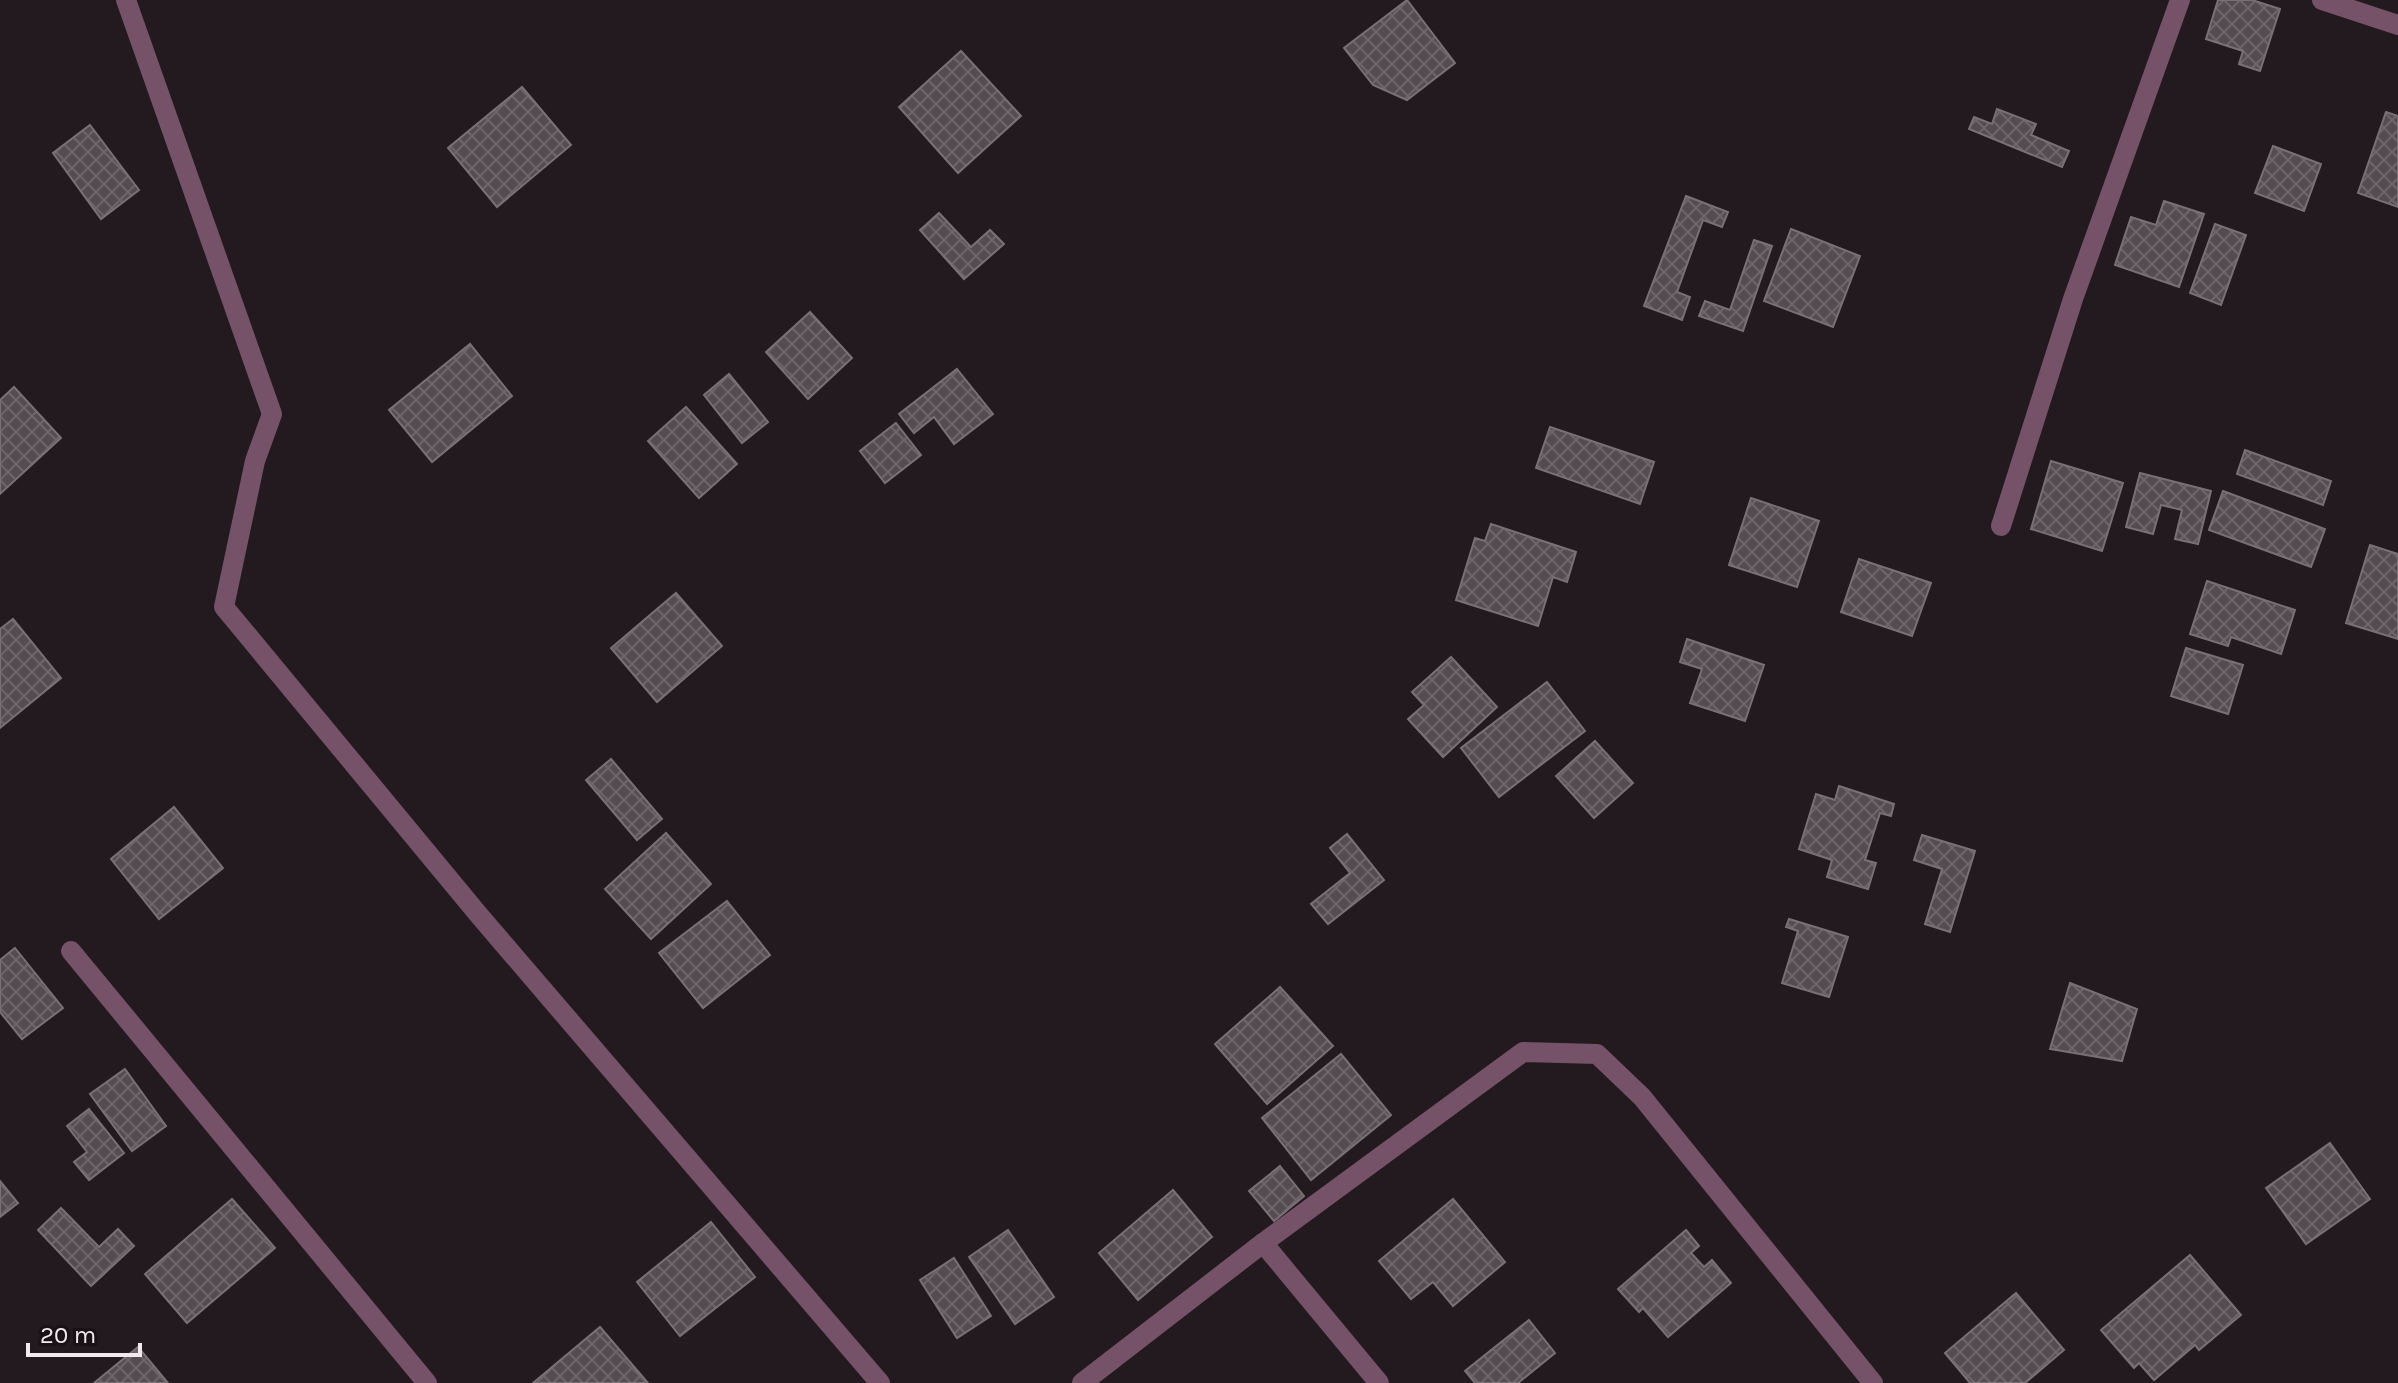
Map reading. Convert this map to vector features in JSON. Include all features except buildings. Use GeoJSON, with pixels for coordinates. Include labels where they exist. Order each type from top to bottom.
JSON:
{"type":"FeatureCollection","features":[{"type":"Feature","properties":{"kind":"street"},"geometry":{"type":"LineString","coordinates":[[126,0],[272,414],[255,461],[224,607],[478,914],[880,1383]]}},
{"type":"Feature","properties":{"kind":"street"},"geometry":{"type":"LineString","coordinates":[[2001,526],[2073,299],[2180,0]]}},
{"type":"Feature","properties":{"kind":"street"},"geometry":{"type":"LineString","coordinates":[[2322,0],[2398,25]]}},
{"type":"Feature","properties":{"kind":"street"},"geometry":{"type":"LineString","coordinates":[[71,951],[427,1383]]}},
{"type":"Feature","properties":{"kind":"street"},"geometry":{"type":"LineString","coordinates":[[1082,1383],[1263,1243],[1523,1052],[1597,1054],[1642,1097],[1873,1383]]}},
{"type":"Feature","properties":{"kind":"street"},"geometry":{"type":"LineString","coordinates":[[1263,1243],[1379,1383]]}}]}
